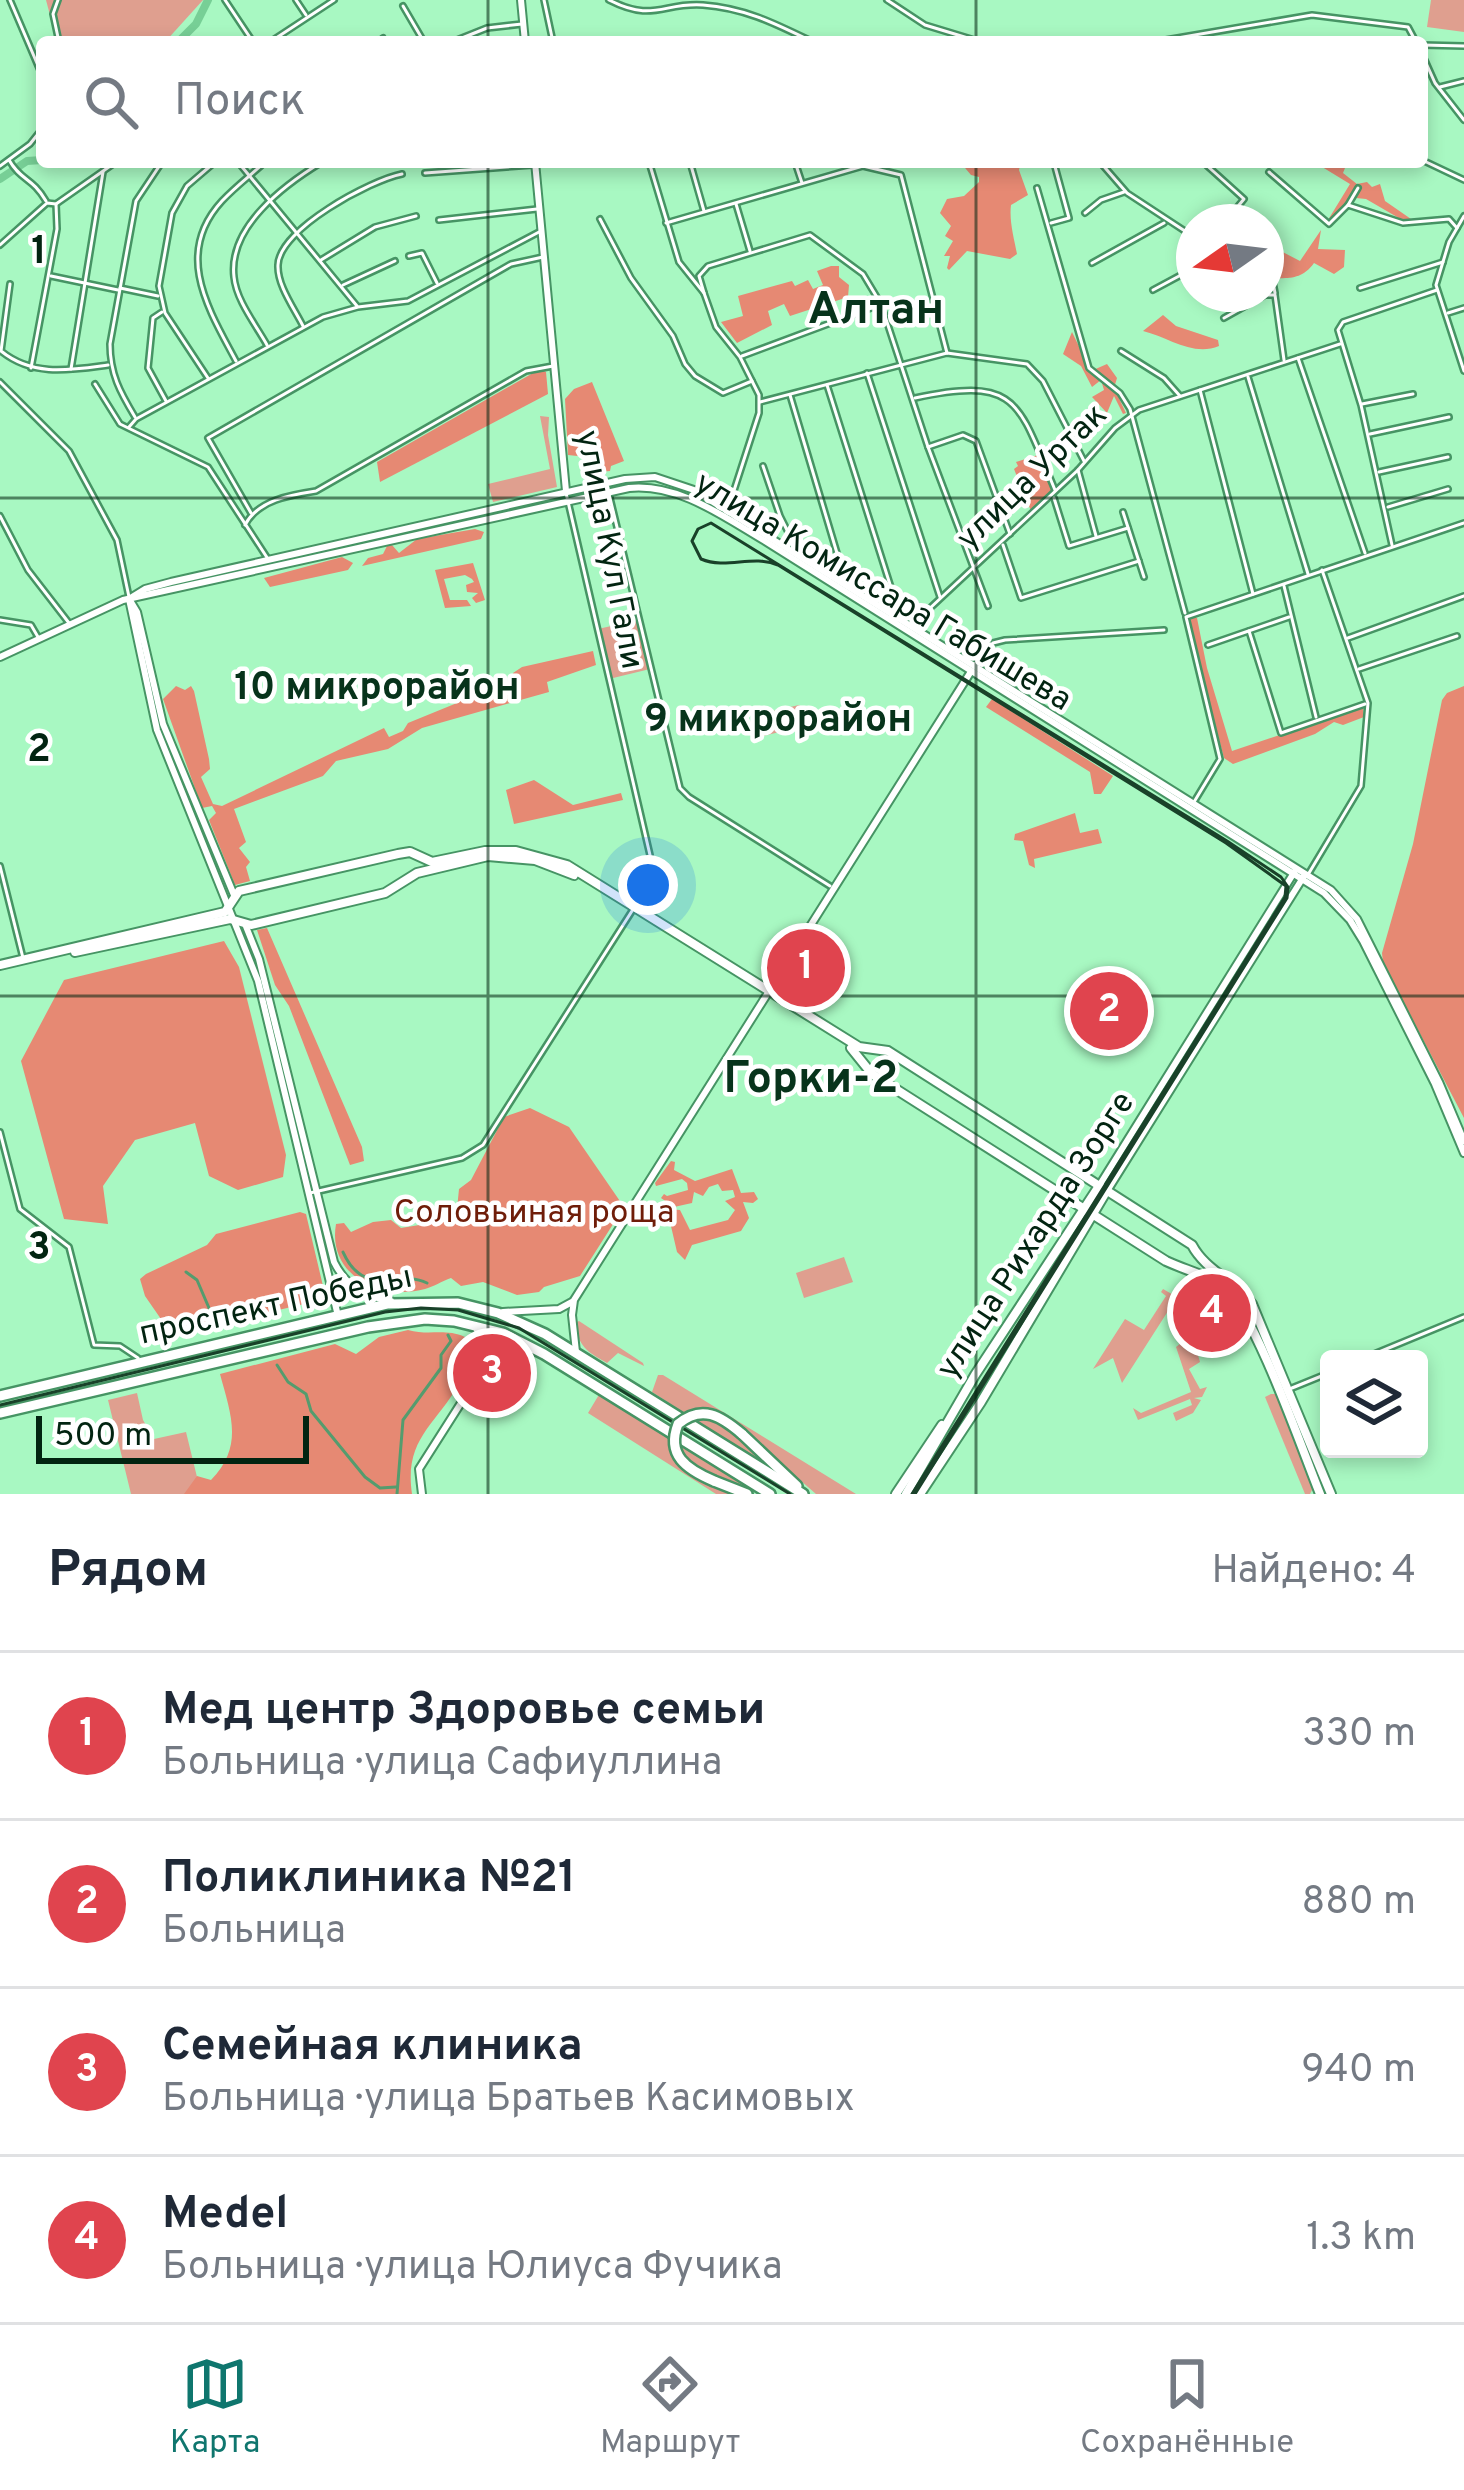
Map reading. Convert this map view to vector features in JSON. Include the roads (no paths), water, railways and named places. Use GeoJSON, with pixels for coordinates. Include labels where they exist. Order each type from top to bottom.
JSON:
{"type":"FeatureCollection","features":[{"type":"Feature","properties":{"kind":"main road"},"geometry":{"type":"LineString","coordinates":[[0,968],[200,925],[240,923],[386,893],[432,862],[485,851],[530,853],[567,865],[859,1047],[888,1051],[1192,1245],[1201,1260],[1236,1285],[1252,1304],[1320,1494]]}},
{"type":"Feature","properties":{"kind":"main road"},"geometry":{"type":"LineString","coordinates":[[0,968],[225,912],[234,895],[283,879],[410,852],[432,862]]}},
{"type":"Feature","properties":{"kind":"main road"},"geometry":{"type":"LineString","coordinates":[[424,870],[488,856],[535,860],[587,881],[634,908]]}},
{"type":"Feature","properties":{"kind":"main road"},"geometry":{"type":"LineString","coordinates":[[767,991],[857,1052],[872,1074],[1166,1262],[1196,1270],[1233,1295],[1331,1494]]}},
{"type":"Feature","properties":{"kind":"main road","name":"улица Рихарда Зорге"},"geometry":{"type":"LineString","coordinates":[[923,1494],[1103,1189]]}},
{"type":"Feature","properties":{"kind":"main road","name":"улица Рихарда Зорге"},"geometry":{"type":"LineString","coordinates":[[906,1494],[955,1410],[1090,1210]]}},
{"type":"Feature","properties":{"kind":"main road","name":"проспект Победы"},"geometry":{"type":"LineString","coordinates":[[0,1396],[400,1302],[458,1303],[498,1312],[576,1352],[804,1494]]}},
{"type":"Feature","properties":{"kind":"main road","name":"проспект Победы"},"geometry":{"type":"LineString","coordinates":[[0,1413],[390,1323],[425,1319],[474,1325],[513,1337],[770,1494]]}},
{"type":"Feature","properties":{"kind":"main road"},"geometry":{"type":"LineString","coordinates":[[896,1494],[955,1410]]}},
{"type":"Feature","properties":{"kind":"main road"},"geometry":{"type":"LineString","coordinates":[[747,1494],[679,1460],[673,1446],[678,1424],[691,1414],[716,1415],[804,1494]]}},
{"type":"Feature","properties":{"kind":"main road"},"geometry":{"type":"LineString","coordinates":[[923,1494],[968,1420]]}},
{"type":"Feature","properties":{"kind":"street"},"geometry":{"type":"LineString","coordinates":[[10,0],[36,61]]}},
{"type":"Feature","properties":{"kind":"street"},"geometry":{"type":"LineString","coordinates":[[57,36],[53,14],[58,0]]}},
{"type":"Feature","properties":{"kind":"street"},"geometry":{"type":"LineString","coordinates":[[225,0],[249,36]]}},
{"type":"Feature","properties":{"kind":"street"},"geometry":{"type":"LineString","coordinates":[[296,0],[308,16]]}},
{"type":"Feature","properties":{"kind":"street"},"geometry":{"type":"LineString","coordinates":[[279,36],[334,0]]}},
{"type":"Feature","properties":{"kind":"street"},"geometry":{"type":"LineString","coordinates":[[521,0],[525,36]]}},
{"type":"Feature","properties":{"kind":"street"},"geometry":{"type":"LineString","coordinates":[[544,0],[552,36]]}},
{"type":"Feature","properties":{"kind":"street"},"geometry":{"type":"LineString","coordinates":[[609,0],[646,13],[696,4],[742,9],[800,36]]}},
{"type":"Feature","properties":{"kind":"street"},"geometry":{"type":"LineString","coordinates":[[887,0],[925,25],[961,36]]}},
{"type":"Feature","properties":{"kind":"street"},"geometry":{"type":"LineString","coordinates":[[404,6],[421,36]]}},
{"type":"Feature","properties":{"kind":"street"},"geometry":{"type":"LineString","coordinates":[[1189,36],[1312,15],[1408,27],[1414,36]]}},
{"type":"Feature","properties":{"kind":"street"},"geometry":{"type":"LineString","coordinates":[[467,36],[487,28],[524,24]]}},
{"type":"Feature","properties":{"kind":"street"},"geometry":{"type":"LineString","coordinates":[[1428,44],[1464,46]]}},
{"type":"Feature","properties":{"kind":"street"},"geometry":{"type":"LineString","coordinates":[[1428,67],[1438,88],[1464,120]]}},
{"type":"Feature","properties":{"kind":"street"},"geometry":{"type":"LineString","coordinates":[[1438,88],[1464,81]]}},
{"type":"Feature","properties":{"kind":"street"},"geometry":{"type":"LineString","coordinates":[[0,166],[36,134]]}},
{"type":"Feature","properties":{"kind":"street"},"geometry":{"type":"LineString","coordinates":[[8,160],[17,175],[34,181],[47,203]]}},
{"type":"Feature","properties":{"kind":"street"},"geometry":{"type":"LineString","coordinates":[[1428,163],[1464,180]]}},
{"type":"Feature","properties":{"kind":"street"},"geometry":{"type":"LineString","coordinates":[[0,245],[47,203],[56,204],[108,168]]}},
{"type":"Feature","properties":{"kind":"street"},"geometry":{"type":"LineString","coordinates":[[136,418],[116,385],[110,364],[136,201],[158,168]]}},
{"type":"Feature","properties":{"kind":"street"},"geometry":{"type":"LineString","coordinates":[[208,168],[187,187],[172,213],[160,296],[164,311],[209,380]]}},
{"type":"Feature","properties":{"kind":"street"},"geometry":{"type":"LineString","coordinates":[[243,168],[358,307]]}},
{"type":"Feature","properties":{"kind":"street"},"geometry":{"type":"LineString","coordinates":[[237,363],[202,297],[197,274],[203,230],[219,203],[259,168]]}},
{"type":"Feature","properties":{"kind":"street"},"geometry":{"type":"LineString","coordinates":[[268,346],[239,292],[234,269],[238,244],[251,221],[314,168]]}},
{"type":"Feature","properties":{"kind":"street"},"geometry":{"type":"LineString","coordinates":[[425,172],[474,168]]}},
{"type":"Feature","properties":{"kind":"street","name":"улица Кул Гали"},"geometry":{"type":"LineString","coordinates":[[313,1192],[462,1158],[483,1145],[652,881],[653,868],[566,491],[535,168]]}},
{"type":"Feature","properties":{"kind":"street"},"geometry":{"type":"LineString","coordinates":[[652,168],[679,262],[704,293]]}},
{"type":"Feature","properties":{"kind":"street"},"geometry":{"type":"LineString","coordinates":[[693,168],[704,213]]}},
{"type":"Feature","properties":{"kind":"street"},"geometry":{"type":"LineString","coordinates":[[797,168],[802,184]]}},
{"type":"Feature","properties":{"kind":"street"},"geometry":{"type":"LineString","coordinates":[[666,224],[856,168]]}},
{"type":"Feature","properties":{"kind":"street"},"geometry":{"type":"LineString","coordinates":[[871,168],[903,176],[947,353]]}},
{"type":"Feature","properties":{"kind":"street"},"geometry":{"type":"LineString","coordinates":[[1049,224],[1069,218],[1055,168]]}},
{"type":"Feature","properties":{"kind":"street"},"geometry":{"type":"LineString","coordinates":[[1105,168],[1126,191],[1176,227]]}},
{"type":"Feature","properties":{"kind":"street"},"geometry":{"type":"LineString","coordinates":[[1210,168],[1244,199],[1240,204]]}},
{"type":"Feature","properties":{"kind":"street"},"geometry":{"type":"LineString","coordinates":[[70,369],[103,172]]}},
{"type":"Feature","properties":{"kind":"street"},"geometry":{"type":"LineString","coordinates":[[1269,172],[1329,224],[1358,188]]}},
{"type":"Feature","properties":{"kind":"street"},"geometry":{"type":"LineString","coordinates":[[304,327],[278,267],[280,253],[304,224],[386,177],[402,174]]}},
{"type":"Feature","properties":{"kind":"street"},"geometry":{"type":"LineString","coordinates":[[1037,188],[1089,368],[1120,393],[1130,409],[1186,615],[1220,760],[1194,803]]}},
{"type":"Feature","properties":{"kind":"street"},"geometry":{"type":"LineString","coordinates":[[1085,213],[1101,200],[1126,191]]}},
{"type":"Feature","properties":{"kind":"street"},"geometry":{"type":"LineString","coordinates":[[31,368],[49,276],[56,204]]}},
{"type":"Feature","properties":{"kind":"street"},"geometry":{"type":"LineString","coordinates":[[736,204],[750,253]]}},
{"type":"Feature","properties":{"kind":"street"},"geometry":{"type":"LineString","coordinates":[[1348,205],[1403,223],[1449,219],[1464,237]]}},
{"type":"Feature","properties":{"kind":"street"},"geometry":{"type":"LineString","coordinates":[[439,220],[539,209]]}},
{"type":"Feature","properties":{"kind":"street"},"geometry":{"type":"LineString","coordinates":[[320,261],[375,227],[416,216]]}},
{"type":"Feature","properties":{"kind":"street"},"geometry":{"type":"LineString","coordinates":[[1463,366],[1437,290],[1443,262],[1464,216]]}},
{"type":"Feature","properties":{"kind":"street"},"geometry":{"type":"LineString","coordinates":[[600,219],[631,278],[695,376],[722,393],[753,380]]}},
{"type":"Feature","properties":{"kind":"street"},"geometry":{"type":"LineString","coordinates":[[1092,263],[1167,222]]}},
{"type":"Feature","properties":{"kind":"street"},"geometry":{"type":"LineString","coordinates":[[129,427],[136,418],[304,327],[358,307],[408,301],[541,232]]}},
{"type":"Feature","properties":{"kind":"street"},"geometry":{"type":"LineString","coordinates":[[728,509],[760,402],[740,357],[716,327],[704,293],[702,269],[803,236],[817,237],[863,274],[881,304],[988,606]]}},
{"type":"Feature","properties":{"kind":"street"},"geometry":{"type":"LineString","coordinates":[[410,256],[422,253],[438,285]]}},
{"type":"Feature","properties":{"kind":"street"},"geometry":{"type":"LineString","coordinates":[[251,513],[208,438],[511,264],[543,257]]}},
{"type":"Feature","properties":{"kind":"street"},"geometry":{"type":"LineString","coordinates":[[342,286],[395,261]]}},
{"type":"Feature","properties":{"kind":"street"},"geometry":{"type":"LineString","coordinates":[[1360,288],[1443,262]]}},
{"type":"Feature","properties":{"kind":"street"},"geometry":{"type":"LineString","coordinates":[[49,276],[160,296]]}},
{"type":"Feature","properties":{"kind":"street"},"geometry":{"type":"LineString","coordinates":[[1153,290],[1176,278]]}},
{"type":"Feature","properties":{"kind":"street"},"geometry":{"type":"LineString","coordinates":[[10,284],[1,351],[31,368],[110,364]]}},
{"type":"Feature","properties":{"kind":"street"},"geometry":{"type":"LineString","coordinates":[[1392,547],[1361,404],[1338,330],[1343,322],[1437,290]]}},
{"type":"Feature","properties":{"kind":"street"},"geometry":{"type":"LineString","coordinates":[[740,357],[881,304]]}},
{"type":"Feature","properties":{"kind":"street"},"geometry":{"type":"LineString","coordinates":[[1446,314],[1464,308]]}},
{"type":"Feature","properties":{"kind":"street"},"geometry":{"type":"LineString","coordinates":[[164,311],[153,318],[148,368],[166,403]]}},
{"type":"Feature","properties":{"kind":"street"},"geometry":{"type":"LineString","coordinates":[[1224,318],[1235,312]]}},
{"type":"Feature","properties":{"kind":"street"},"geometry":{"type":"LineString","coordinates":[[1277,312],[1284,362]]}},
{"type":"Feature","properties":{"kind":"street","name":"улица Уртак"},"geometry":{"type":"LineString","coordinates":[[911,626],[1011,536],[1130,417],[1340,344]]}},
{"type":"Feature","properties":{"kind":"street"},"geometry":{"type":"LineString","coordinates":[[1121,351],[1164,377],[1180,396]]}},
{"type":"Feature","properties":{"kind":"street"},"geometry":{"type":"LineString","coordinates":[[760,402],[947,353],[1033,367],[1085,463]]}},
{"type":"Feature","properties":{"kind":"street"},"geometry":{"type":"LineString","coordinates":[[1298,358],[1366,555]]}},
{"type":"Feature","properties":{"kind":"street"},"geometry":{"type":"LineString","coordinates":[[245,525],[251,513],[281,497],[316,490],[526,371],[553,366]]}},
{"type":"Feature","properties":{"kind":"street"},"geometry":{"type":"LineString","coordinates":[[867,373],[941,598]]}},
{"type":"Feature","properties":{"kind":"street"},"geometry":{"type":"LineString","coordinates":[[1247,376],[1308,575]]}},
{"type":"Feature","properties":{"kind":"street"},"geometry":{"type":"LineString","coordinates":[[0,382],[69,451],[117,540],[157,730],[254,957],[330,1252],[340,1274],[362,1293],[400,1302]]}},
{"type":"Feature","properties":{"kind":"street"},"geometry":{"type":"LineString","coordinates":[[94,384],[120,424],[206,465],[270,569]]}},
{"type":"Feature","properties":{"kind":"street"},"geometry":{"type":"LineString","coordinates":[[827,384],[893,595],[894,614]]}},
{"type":"Feature","properties":{"kind":"street"},"geometry":{"type":"LineString","coordinates":[[913,398],[974,388],[1007,399],[1023,413],[1069,546],[1128,528]]}},
{"type":"Feature","properties":{"kind":"street"},"geometry":{"type":"LineString","coordinates":[[1200,390],[1254,596]]}},
{"type":"Feature","properties":{"kind":"street"},"geometry":{"type":"LineString","coordinates":[[789,394],[842,570],[840,580]]}},
{"type":"Feature","properties":{"kind":"street"},"geometry":{"type":"LineString","coordinates":[[1361,404],[1413,394]]}},
{"type":"Feature","properties":{"kind":"street"},"geometry":{"type":"LineString","coordinates":[[1368,435],[1448,417]]}},
{"type":"Feature","properties":{"kind":"street"},"geometry":{"type":"LineString","coordinates":[[928,447],[963,435],[976,441],[1011,536]]}},
{"type":"Feature","properties":{"kind":"street"},"geometry":{"type":"LineString","coordinates":[[1377,473],[1448,457]]}},
{"type":"Feature","properties":{"kind":"street"},"geometry":{"type":"LineString","coordinates":[[764,466],[797,557]]}},
{"type":"Feature","properties":{"kind":"street"},"geometry":{"type":"LineString","coordinates":[[1078,470],[1096,538]]}},
{"type":"Feature","properties":{"kind":"street","name":"улица Комиссара Габишева"},"geometry":{"type":"LineString","coordinates":[[0,657],[129,599],[268,560],[566,491],[655,477],[694,490],[728,509],[972,669],[1302,874]]}},
{"type":"Feature","properties":{"kind":"street","name":"улица Комиссара Габишева"},"geometry":{"type":"LineString","coordinates":[[172,587],[608,493],[644,487],[678,494],[840,580],[972,669],[1302,874]]}},
{"type":"Feature","properties":{"kind":"street"},"geometry":{"type":"LineString","coordinates":[[1386,508],[1448,489]]}},
{"type":"Feature","properties":{"kind":"street","name":"улица Кул Гали"},"geometry":{"type":"LineString","coordinates":[[608,493],[680,788],[833,888]]}},
{"type":"Feature","properties":{"kind":"street"},"geometry":{"type":"LineString","coordinates":[[1123,512],[1144,577]]}},
{"type":"Feature","properties":{"kind":"street"},"geometry":{"type":"LineString","coordinates":[[0,517],[35,582],[70,624]]}},
{"type":"Feature","properties":{"kind":"street"},"geometry":{"type":"LineString","coordinates":[[1186,615],[1464,523]]}},
{"type":"Feature","properties":{"kind":"street"},"geometry":{"type":"LineString","coordinates":[[1003,543],[1021,598],[1139,561]]}},
{"type":"Feature","properties":{"kind":"street"},"geometry":{"type":"LineString","coordinates":[[333,545],[335,555]]}},
{"type":"Feature","properties":{"kind":"street"},"geometry":{"type":"LineString","coordinates":[[1302,874],[1361,786],[1368,703],[1322,570]]}},
{"type":"Feature","properties":{"kind":"street"},"geometry":{"type":"LineString","coordinates":[[1284,585],[1317,720]]}},
{"type":"Feature","properties":{"kind":"street"},"geometry":{"type":"LineString","coordinates":[[1346,638],[1464,596]]}},
{"type":"Feature","properties":{"kind":"street"},"geometry":{"type":"LineString","coordinates":[[1208,645],[1291,616]]}},
{"type":"Feature","properties":{"kind":"street"},"geometry":{"type":"LineString","coordinates":[[0,620],[31,625],[39,638]]}},
{"type":"Feature","properties":{"kind":"street"},"geometry":{"type":"LineString","coordinates":[[576,1352],[574,1300],[972,669],[993,643],[1164,630]]}},
{"type":"Feature","properties":{"kind":"street"},"geometry":{"type":"LineString","coordinates":[[1249,631],[1281,734],[1368,703]]}},
{"type":"Feature","properties":{"kind":"street"},"geometry":{"type":"LineString","coordinates":[[1357,670],[1457,635]]}},
{"type":"Feature","properties":{"kind":"street"},"geometry":{"type":"LineString","coordinates":[[215,862],[234,895]]}},
{"type":"Feature","properties":{"kind":"street"},"geometry":{"type":"LineString","coordinates":[[0,866],[23,960]]}},
{"type":"Feature","properties":{"kind":"street"},"geometry":{"type":"LineString","coordinates":[[1302,874],[1353,912],[1464,1141]]}},
{"type":"Feature","properties":{"kind":"street"},"geometry":{"type":"LineString","coordinates":[[1302,874],[1337,904],[1357,931],[1437,1087],[1464,1153]]}},
{"type":"Feature","properties":{"kind":"street","name":"улица Рихарда Зорге"},"geometry":{"type":"LineString","coordinates":[[1103,1189],[1302,874]]}},
{"type":"Feature","properties":{"kind":"street"},"geometry":{"type":"LineString","coordinates":[[0,1132],[20,1209],[69,1247],[94,1345],[113,1344],[145,1361]]}},
{"type":"Feature","properties":{"kind":"street"},"geometry":{"type":"LineString","coordinates":[[313,1192],[338,1316]]}},
{"type":"Feature","properties":{"kind":"street"},"geometry":{"type":"LineString","coordinates":[[498,1312],[559,1309],[574,1300]]}},
{"type":"Feature","properties":{"kind":"street"},"geometry":{"type":"LineString","coordinates":[[1384,1350],[1464,1317]]}},
{"type":"Feature","properties":{"kind":"street"},"geometry":{"type":"LineString","coordinates":[[474,1325],[491,1357]]}},
{"type":"Feature","properties":{"kind":"street"},"geometry":{"type":"LineString","coordinates":[[422,1494],[419,1468],[491,1357],[513,1337]]}},
{"type":"Feature","properties":{"kind":"street"},"geometry":{"type":"LineString","coordinates":[[123,1366],[128,1351]]}},
{"type":"Feature","properties":{"kind":"street"},"geometry":{"type":"LineString","coordinates":[[1284,1392],[1320,1377]]}},
{"type":"Feature","properties":{"kind":"waterway"},"geometry":{"type":"LineString","coordinates":[[184,36],[208,0]]}},
{"type":"Feature","properties":{"kind":"waterway"},"geometry":{"type":"LineString","coordinates":[[0,179],[36,160]]}},
{"type":"Feature","properties":{"kind":"waterway"},"geometry":{"type":"LineString","coordinates":[[343,1252],[361,1275],[371,1279],[427,1283]]}},
{"type":"Feature","properties":{"kind":"waterway"},"geometry":{"type":"LineString","coordinates":[[186,1272],[197,1280],[215,1322]]}},
{"type":"Feature","properties":{"kind":"waterway"},"geometry":{"type":"LineString","coordinates":[[397,1494],[403,1420],[441,1368],[441,1355],[451,1341],[448,1335]]}},
{"type":"Feature","properties":{"kind":"waterway"},"geometry":{"type":"LineString","coordinates":[[277,1365],[288,1382],[306,1394],[311,1411],[365,1477],[380,1488],[396,1487]]}},
{"type":"Feature","properties":{"kind":"tram line"},"geometry":{"type":"LineString","coordinates":[[912,1494],[1285,897],[1286,886],[1226,843],[778,565],[701,559],[692,541],[698,529],[711,523],[1227,841],[1281,877],[1288,887],[1287,898],[915,1494]]}},
{"type":"Feature","properties":{"kind":"tram line"},"geometry":{"type":"LineString","coordinates":[[0,1405],[385,1312],[458,1310],[519,1328],[790,1494]]}},
{"type":"Feature","properties":{"kind":"place","name":"Мед центр Здоровье семьи"},"geometry":{"type":"Point","coordinates":[806,968]}},
{"type":"Feature","properties":{"kind":"place","name":"Поликлиника №21"},"geometry":{"type":"Point","coordinates":[1109,1011]}},
{"type":"Feature","properties":{"kind":"place","name":"Medel"},"geometry":{"type":"Point","coordinates":[1212,1313]}},
{"type":"Feature","properties":{"kind":"place","name":"Семейная клиника"},"geometry":{"type":"Point","coordinates":[492,1373]}},
{"type":"Feature","properties":{"kind":"district","name":"Алтан"},"geometry":{"type":"Point","coordinates":[876,311]}},
{"type":"Feature","properties":{"kind":"district","name":"10 микрорайон"},"geometry":{"type":"Point","coordinates":[377,689]}},
{"type":"Feature","properties":{"kind":"district","name":"9 микрорайон"},"geometry":{"type":"Point","coordinates":[778,721]}},
{"type":"Feature","properties":{"kind":"district","name":"Горки-2"},"geometry":{"type":"Point","coordinates":[811,1080]}},
{"type":"Feature","properties":{"kind":"park label","name":"Соловьиная роща"},"geometry":{"type":"Point","coordinates":[534,1214]}}]}
